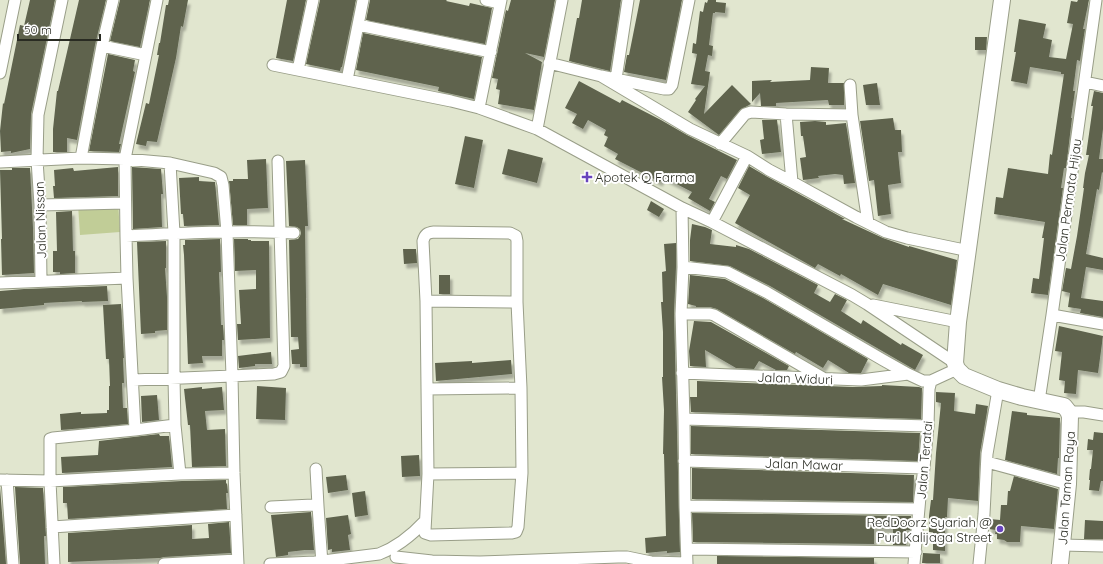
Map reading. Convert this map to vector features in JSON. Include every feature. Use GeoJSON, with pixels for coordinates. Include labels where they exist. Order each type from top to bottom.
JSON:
{"type":"FeatureCollection","features":[{"type":"Feature","properties":{"kind":"street"},"geometry":{"type":"LineString","coordinates":[[0,74],[5,28],[15,0]]}},
{"type":"Feature","properties":{"kind":"street","name":"Jalan Nissan"},"geometry":{"type":"LineString","coordinates":[[41,282],[38,115],[62,0]]}},
{"type":"Feature","properties":{"kind":"street"},"geometry":{"type":"LineString","coordinates":[[81,158],[102,46],[113,0]]}},
{"type":"Feature","properties":{"kind":"street"},"geometry":{"type":"LineString","coordinates":[[134,430],[133,380],[127,278],[125,160],[157,0]]}},
{"type":"Feature","properties":{"kind":"street"},"geometry":{"type":"LineString","coordinates":[[298,70],[313,0]]}},
{"type":"Feature","properties":{"kind":"street"},"geometry":{"type":"LineString","coordinates":[[347,80],[363,0]]}},
{"type":"Feature","properties":{"kind":"street"},"geometry":{"type":"LineString","coordinates":[[479,108],[500,1],[486,0]]}},
{"type":"Feature","properties":{"kind":"street"},"geometry":{"type":"LineString","coordinates":[[537,129],[562,0]]}},
{"type":"Feature","properties":{"kind":"street"},"geometry":{"type":"LineString","coordinates":[[616,79],[628,0]]}},
{"type":"Feature","properties":{"kind":"street"},"geometry":{"type":"LineString","coordinates":[[549,63],[601,76],[669,89],[672,85],[689,0]]}},
{"type":"Feature","properties":{"kind":"street"},"geometry":{"type":"LineString","coordinates":[[956,366],[958,322],[969,251],[1002,0]]}},
{"type":"Feature","properties":{"kind":"street","name":"Jalan Permata Hijau"},"geometry":{"type":"LineString","coordinates":[[1039,401],[1096,0]]}},
{"type":"Feature","properties":{"kind":"street"},"geometry":{"type":"LineString","coordinates":[[358,25],[491,52]]}},
{"type":"Feature","properties":{"kind":"street"},"geometry":{"type":"LineString","coordinates":[[102,46],[146,55]]}},
{"type":"Feature","properties":{"kind":"street"},"geometry":{"type":"LineString","coordinates":[[274,65],[451,101],[479,108],[537,129],[682,208],[845,291],[867,304],[956,366],[964,376],[998,390],[1064,406],[1069,412],[1103,413]]}},
{"type":"Feature","properties":{"kind":"street"},"geometry":{"type":"LineString","coordinates":[[601,76],[690,129],[747,156],[769,170],[886,232],[969,251]]}},
{"type":"Feature","properties":{"kind":"street"},"geometry":{"type":"LineString","coordinates":[[1085,82],[1103,86]]}},
{"type":"Feature","properties":{"kind":"street"},"geometry":{"type":"LineString","coordinates":[[850,85],[852,115],[868,223]]}},
{"type":"Feature","properties":{"kind":"street"},"geometry":{"type":"LineString","coordinates":[[720,144],[748,112],[852,115]]}},
{"type":"Feature","properties":{"kind":"street"},"geometry":{"type":"LineString","coordinates":[[786,114],[792,182]]}},
{"type":"Feature","properties":{"kind":"street"},"geometry":{"type":"LineString","coordinates":[[712,222],[747,156]]}},
{"type":"Feature","properties":{"kind":"street"},"geometry":{"type":"LineString","coordinates":[[0,162],[81,158],[170,163],[214,173],[221,177],[223,184],[227,232],[237,562],[164,564]]}},
{"type":"Feature","properties":{"kind":"street"},"geometry":{"type":"LineString","coordinates":[[133,380],[274,374],[280,372],[284,366],[278,162]]}},
{"type":"Feature","properties":{"kind":"street"},"geometry":{"type":"LineString","coordinates":[[170,163],[174,233],[175,425],[180,474]]}},
{"type":"Feature","properties":{"kind":"street"},"geometry":{"type":"LineString","coordinates":[[40,205],[125,203]]}},
{"type":"Feature","properties":{"kind":"street"},"geometry":{"type":"LineString","coordinates":[[396,556],[432,562],[480,563],[584,561],[618,557],[636,562],[687,564],[681,314],[683,267],[682,208]]}},
{"type":"Feature","properties":{"kind":"street"},"geometry":{"type":"LineString","coordinates":[[126,236],[227,232],[294,233]]}},
{"type":"Feature","properties":{"kind":"street"},"geometry":{"type":"LineString","coordinates":[[434,232],[510,233],[516,236],[518,241],[517,302],[522,473],[518,527],[516,532],[431,535],[425,533],[424,531],[428,474],[426,301],[423,241],[425,235],[434,232]]}},
{"type":"Feature","properties":{"kind":"street"},"geometry":{"type":"LineString","coordinates":[[683,267],[727,272],[766,292],[908,374],[923,381],[931,381],[956,366]]}},
{"type":"Feature","properties":{"kind":"street"},"geometry":{"type":"LineString","coordinates":[[0,283],[127,278]]}},
{"type":"Feature","properties":{"kind":"street"},"geometry":{"type":"LineString","coordinates":[[426,301],[517,302]]}},
{"type":"Feature","properties":{"kind":"street"},"geometry":{"type":"LineString","coordinates":[[867,304],[958,322]]}},
{"type":"Feature","properties":{"kind":"street"},"geometry":{"type":"LineString","coordinates":[[681,314],[714,315],[825,379]]}},
{"type":"Feature","properties":{"kind":"street"},"geometry":{"type":"LineString","coordinates":[[1052,315],[1103,324]]}},
{"type":"Feature","properties":{"kind":"street","name":"Jalan Widuri"},"geometry":{"type":"LineString","coordinates":[[682,373],[861,380],[908,374]]}},
{"type":"Feature","properties":{"kind":"street","name":"Jalan Teratai"},"geometry":{"type":"LineString","coordinates":[[914,564],[928,426],[929,389],[931,381]]}},
{"type":"Feature","properties":{"kind":"street"},"geometry":{"type":"LineString","coordinates":[[427,389],[520,388]]}},
{"type":"Feature","properties":{"kind":"street"},"geometry":{"type":"LineString","coordinates":[[979,564],[984,514],[986,462],[998,390]]}},
{"type":"Feature","properties":{"kind":"street","name":"Jalan Taman Raya"},"geometry":{"type":"LineString","coordinates":[[1060,564],[1068,484],[1069,412]]}},
{"type":"Feature","properties":{"kind":"street"},"geometry":{"type":"LineString","coordinates":[[684,419],[928,426]]}},
{"type":"Feature","properties":{"kind":"street"},"geometry":{"type":"LineString","coordinates":[[54,564],[50,482],[50,439],[175,425]]}},
{"type":"Feature","properties":{"kind":"street","name":"Jalan Mawar"},"geometry":{"type":"LineString","coordinates":[[684,461],[924,468]]}},
{"type":"Feature","properties":{"kind":"street"},"geometry":{"type":"LineString","coordinates":[[986,462],[1068,484]]}},
{"type":"Feature","properties":{"kind":"street"},"geometry":{"type":"LineString","coordinates":[[316,469],[322,563]]}},
{"type":"Feature","properties":{"kind":"street"},"geometry":{"type":"LineString","coordinates":[[13,564],[4,480],[50,482],[180,474],[234,473]]}},
{"type":"Feature","properties":{"kind":"street"},"geometry":{"type":"LineString","coordinates":[[428,474],[522,473]]}},
{"type":"Feature","properties":{"kind":"street"},"geometry":{"type":"LineString","coordinates":[[271,507],[318,506]]}},
{"type":"Feature","properties":{"kind":"street"},"geometry":{"type":"LineString","coordinates":[[685,506],[920,509]]}},
{"type":"Feature","properties":{"kind":"street"},"geometry":{"type":"LineString","coordinates":[[52,527],[236,515]]}},
{"type":"Feature","properties":{"kind":"street"},"geometry":{"type":"LineString","coordinates":[[270,564],[322,563],[379,554],[409,537],[425,521]]}},
{"type":"Feature","properties":{"kind":"street"},"geometry":{"type":"LineString","coordinates":[[1062,545],[1103,546]]}},
{"type":"Feature","properties":{"kind":"street"},"geometry":{"type":"LineString","coordinates":[[687,549],[916,552]]}},
{"type":"Feature","properties":{"kind":"green space"},"geometry":{"type":"Polygon","coordinates":[[[118,201],[120,232],[80,235],[78,204],[118,201]]]}},
{"type":"Feature","properties":{"kind":"building"},"geometry":{"type":"Polygon","coordinates":[[[30,0],[55,0],[31,114],[30,149],[11,153],[11,151],[1,152],[0,131],[3,103],[4,104],[20,25],[24,26],[30,0]]]}},
{"type":"Feature","properties":{"kind":"building"},"geometry":{"type":"Polygon","coordinates":[[[79,0],[106,0],[95,45],[77,140],[67,138],[67,152],[53,152],[53,129],[57,91],[79,0]]]}},
{"type":"Feature","properties":{"kind":"building"},"geometry":{"type":"Polygon","coordinates":[[[120,0],[150,0],[140,47],[110,41],[120,0]]]}},
{"type":"Feature","properties":{"kind":"building"},"geometry":{"type":"Polygon","coordinates":[[[169,0],[188,0],[183,27],[181,26],[176,58],[157,142],[147,141],[146,146],[136,144],[146,103],[149,104],[159,55],[157,55],[166,5],[168,5],[169,0]]]}},
{"type":"Feature","properties":{"kind":"building"},"geometry":{"type":"Polygon","coordinates":[[[287,0],[306,0],[293,61],[276,58],[287,0]]]}},
{"type":"Feature","properties":{"kind":"building"},"geometry":{"type":"Polygon","coordinates":[[[320,0],[356,0],[340,71],[306,64],[320,0]]]}},
{"type":"Feature","properties":{"kind":"building"},"geometry":{"type":"Polygon","coordinates":[[[370,0],[447,0],[446,1],[469,6],[470,3],[492,8],[485,44],[366,20],[370,0]]]}},
{"type":"Feature","properties":{"kind":"building"},"geometry":{"type":"Polygon","coordinates":[[[511,0],[555,0],[544,57],[525,53],[542,62],[534,110],[498,104],[500,90],[496,89],[498,79],[492,78],[506,10],[508,11],[511,0]]]}},
{"type":"Feature","properties":{"kind":"building"},"geometry":{"type":"Polygon","coordinates":[[[582,0],[621,0],[610,71],[569,61],[582,0]]]}},
{"type":"Feature","properties":{"kind":"building"},"geometry":{"type":"Polygon","coordinates":[[[640,0],[682,0],[666,80],[624,72],[640,0]]]}},
{"type":"Feature","properties":{"kind":"building"},"geometry":{"type":"Polygon","coordinates":[[[708,0],[716,0],[716,2],[726,3],[725,13],[713,13],[709,45],[713,46],[712,56],[708,55],[705,71],[710,72],[704,114],[732,85],[751,104],[740,110],[719,135],[688,112],[696,100],[695,99],[705,86],[691,84],[697,54],[692,53],[693,43],[696,44],[700,11],[703,12],[705,2],[707,3],[708,0]]]}},
{"type":"Feature","properties":{"kind":"building"},"geometry":{"type":"Polygon","coordinates":[[[1078,0],[1089,0],[1083,29],[1085,29],[1080,61],[1077,60],[1066,168],[1064,168],[1061,188],[1063,188],[1048,295],[1031,293],[1033,278],[1039,279],[1044,238],[1042,238],[1045,222],[994,214],[996,197],[1003,198],[1008,168],[1048,174],[1064,74],[1061,74],[1061,72],[1030,67],[1027,84],[1011,81],[1016,52],[1014,52],[1019,19],[1046,24],[1043,38],[1052,40],[1049,57],[1066,59],[1073,24],[1067,23],[1071,1],[1077,2],[1078,0]]]}},
{"type":"Feature","properties":{"kind":"building"},"geometry":{"type":"Polygon","coordinates":[[[363,33],[482,57],[474,99],[438,91],[439,87],[356,70],[363,33]]]}},
{"type":"Feature","properties":{"kind":"building"},"geometry":{"type":"Polygon","coordinates":[[[975,37],[987,37],[986,50],[975,50],[975,37]]]}},
{"type":"Feature","properties":{"kind":"building"},"geometry":{"type":"Polygon","coordinates":[[[108,54],[135,60],[133,71],[135,72],[119,144],[121,144],[119,152],[89,151],[108,54]]]}},
{"type":"Feature","properties":{"kind":"building"},"geometry":{"type":"Polygon","coordinates":[[[811,67],[829,68],[828,83],[844,83],[844,105],[829,105],[828,100],[776,103],[776,106],[761,106],[760,93],[752,102],[752,81],[772,80],[770,82],[810,80],[811,67]]]}},
{"type":"Feature","properties":{"kind":"building"},"geometry":{"type":"Polygon","coordinates":[[[579,81],[620,103],[622,100],[737,160],[727,179],[721,176],[709,199],[715,202],[710,211],[688,198],[692,192],[663,177],[660,182],[615,159],[618,154],[604,146],[608,137],[604,135],[606,130],[588,120],[583,129],[572,123],[577,114],[565,108],[579,81]]]}},
{"type":"Feature","properties":{"kind":"building"},"geometry":{"type":"Polygon","coordinates":[[[877,83],[880,105],[866,105],[863,85],[877,83]]]}},
{"type":"Feature","properties":{"kind":"building"},"geometry":{"type":"Polygon","coordinates":[[[1094,91],[1103,93],[1103,129],[1099,159],[1103,159],[1103,173],[1102,172],[1099,190],[1097,189],[1086,254],[1103,258],[1103,270],[1086,267],[1081,298],[1103,301],[1103,317],[1080,313],[1081,309],[1068,307],[1070,293],[1062,291],[1066,268],[1071,269],[1077,236],[1085,173],[1089,155],[1086,155],[1094,91]]]}},
{"type":"Feature","properties":{"kind":"building"},"geometry":{"type":"Polygon","coordinates":[[[893,118],[895,130],[901,130],[902,152],[898,152],[901,183],[888,185],[891,214],[878,216],[874,180],[869,181],[860,121],[893,118]]]}},
{"type":"Feature","properties":{"kind":"building"},"geometry":{"type":"Polygon","coordinates":[[[762,120],[777,120],[781,152],[762,154],[760,140],[764,139],[762,120]]]}},
{"type":"Feature","properties":{"kind":"building"},"geometry":{"type":"Polygon","coordinates":[[[800,122],[826,122],[826,125],[846,123],[855,183],[844,184],[843,175],[835,174],[803,180],[800,158],[806,157],[803,136],[801,136],[800,122]]]}},
{"type":"Feature","properties":{"kind":"building"},"geometry":{"type":"Polygon","coordinates":[[[465,136],[483,140],[474,188],[455,184],[465,136]]]}},
{"type":"Feature","properties":{"kind":"building"},"geometry":{"type":"Polygon","coordinates":[[[508,149],[543,158],[537,183],[502,174],[508,149]]]}},
{"type":"Feature","properties":{"kind":"building"},"geometry":{"type":"Polygon","coordinates":[[[266,159],[268,208],[247,209],[247,225],[233,225],[229,181],[233,181],[233,179],[248,179],[247,160],[266,159]]]}},
{"type":"Feature","properties":{"kind":"building"},"geometry":{"type":"Polygon","coordinates":[[[305,160],[308,226],[305,226],[307,367],[300,367],[300,364],[292,364],[291,350],[299,349],[298,337],[291,337],[289,240],[298,239],[301,233],[300,229],[297,227],[289,226],[286,161],[305,160]]]}},
{"type":"Feature","properties":{"kind":"building"},"geometry":{"type":"Polygon","coordinates":[[[749,166],[845,219],[842,219],[883,238],[909,247],[957,260],[951,305],[883,284],[878,295],[841,274],[840,276],[818,264],[815,268],[735,223],[750,195],[738,188],[749,166]]]}},
{"type":"Feature","properties":{"kind":"building"},"geometry":{"type":"Polygon","coordinates":[[[118,167],[118,196],[54,198],[54,170],[73,168],[74,171],[118,167]]]}},
{"type":"Feature","properties":{"kind":"building"},"geometry":{"type":"Polygon","coordinates":[[[132,167],[161,169],[163,194],[161,194],[162,227],[133,229],[132,167]]]}},
{"type":"Feature","properties":{"kind":"building"},"geometry":{"type":"Polygon","coordinates":[[[12,168],[30,168],[34,273],[2,275],[0,170],[12,170],[12,168]]]}},
{"type":"Feature","properties":{"kind":"building"},"geometry":{"type":"Polygon","coordinates":[[[199,177],[199,181],[215,182],[219,225],[184,226],[183,214],[181,214],[179,178],[199,177]]]}},
{"type":"Feature","properties":{"kind":"building"},"geometry":{"type":"Polygon","coordinates":[[[651,201],[664,209],[659,217],[647,210],[651,201]]]}},
{"type":"Feature","properties":{"kind":"building"},"geometry":{"type":"Polygon","coordinates":[[[72,211],[75,273],[60,274],[60,272],[53,272],[53,251],[57,251],[56,212],[72,211]]]}},
{"type":"Feature","properties":{"kind":"building"},"geometry":{"type":"Polygon","coordinates":[[[692,224],[712,230],[710,244],[736,247],[736,245],[749,249],[818,285],[814,293],[830,302],[835,294],[847,300],[841,311],[861,324],[863,320],[901,345],[902,343],[923,355],[915,370],[770,286],[730,266],[690,261],[692,224]]]}},
{"type":"Feature","properties":{"kind":"building"},"geometry":{"type":"Polygon","coordinates":[[[220,239],[221,272],[219,272],[221,325],[223,325],[224,340],[222,340],[222,356],[202,356],[203,363],[188,364],[183,245],[185,245],[185,240],[220,239]]]}},
{"type":"Feature","properties":{"kind":"building"},"geometry":{"type":"Polygon","coordinates":[[[234,239],[269,241],[270,338],[238,340],[237,324],[241,324],[239,290],[256,289],[256,270],[235,271],[234,239]]]}},
{"type":"Feature","properties":{"kind":"building"},"geometry":{"type":"Polygon","coordinates":[[[166,241],[165,268],[167,330],[141,334],[137,242],[166,241]]]}},
{"type":"Feature","properties":{"kind":"building"},"geometry":{"type":"Polygon","coordinates":[[[676,243],[674,314],[680,552],[667,553],[667,551],[646,553],[645,538],[666,536],[663,454],[664,410],[662,377],[662,272],[666,271],[664,244],[676,243]]]}},
{"type":"Feature","properties":{"kind":"building"},"geometry":{"type":"Polygon","coordinates":[[[403,249],[416,249],[417,263],[404,264],[403,249]]]}},
{"type":"Feature","properties":{"kind":"building"},"geometry":{"type":"Polygon","coordinates":[[[439,275],[450,275],[450,294],[439,294],[439,275]]]}},
{"type":"Feature","properties":{"kind":"building"},"geometry":{"type":"Polygon","coordinates":[[[690,275],[725,279],[763,298],[868,359],[861,373],[849,373],[828,360],[823,368],[796,352],[795,354],[717,309],[710,307],[696,307],[688,304],[690,275]]]}},
{"type":"Feature","properties":{"kind":"building"},"geometry":{"type":"Polygon","coordinates":[[[107,286],[108,301],[44,303],[44,305],[0,309],[0,291],[107,286]]]}},
{"type":"Feature","properties":{"kind":"building"},"geometry":{"type":"Polygon","coordinates":[[[121,304],[124,358],[124,383],[122,383],[123,408],[127,408],[128,424],[61,430],[60,414],[81,412],[81,414],[107,413],[107,410],[109,410],[109,359],[106,359],[103,305],[121,304]]]}},
{"type":"Feature","properties":{"kind":"building"},"geometry":{"type":"Polygon","coordinates":[[[694,321],[711,322],[789,366],[787,370],[776,370],[759,361],[754,369],[736,368],[705,350],[706,367],[690,366],[689,351],[694,321]]]}},
{"type":"Feature","properties":{"kind":"building"},"geometry":{"type":"Polygon","coordinates":[[[1059,326],[1103,336],[1098,373],[1078,370],[1076,394],[1064,393],[1065,381],[1059,380],[1062,352],[1055,351],[1059,326]]]}},
{"type":"Feature","properties":{"kind":"building"},"geometry":{"type":"Polygon","coordinates":[[[271,352],[272,364],[255,364],[255,366],[239,368],[238,356],[271,352]]]}},
{"type":"Feature","properties":{"kind":"building"},"geometry":{"type":"Polygon","coordinates":[[[511,360],[512,374],[436,381],[435,363],[472,361],[472,363],[511,360]]]}},
{"type":"Feature","properties":{"kind":"building"},"geometry":{"type":"Polygon","coordinates":[[[697,381],[853,387],[882,385],[919,387],[922,388],[921,419],[691,412],[690,397],[697,397],[697,381]]]}},
{"type":"Feature","properties":{"kind":"building"},"geometry":{"type":"Polygon","coordinates":[[[257,386],[286,388],[285,420],[256,419],[257,386]]]}},
{"type":"Feature","properties":{"kind":"building"},"geometry":{"type":"Polygon","coordinates":[[[202,387],[202,389],[222,387],[224,410],[205,411],[207,430],[225,429],[226,466],[192,467],[190,425],[188,425],[184,389],[202,387]]]}},
{"type":"Feature","properties":{"kind":"building"},"geometry":{"type":"Polygon","coordinates":[[[936,392],[955,393],[954,411],[975,414],[976,404],[988,406],[980,453],[978,501],[948,498],[947,517],[945,517],[945,551],[933,550],[933,532],[929,532],[929,516],[931,500],[933,500],[941,403],[936,402],[936,392]]]}},
{"type":"Feature","properties":{"kind":"building"},"geometry":{"type":"Polygon","coordinates":[[[157,395],[159,420],[142,422],[141,396],[157,395]]]}},
{"type":"Feature","properties":{"kind":"building"},"geometry":{"type":"Polygon","coordinates":[[[1012,411],[1027,413],[1027,415],[1060,418],[1057,474],[1005,460],[1012,411]]]}},
{"type":"Feature","properties":{"kind":"building"},"geometry":{"type":"Polygon","coordinates":[[[691,426],[920,433],[918,461],[691,454],[691,426]]]}},
{"type":"Feature","properties":{"kind":"building"},"geometry":{"type":"Polygon","coordinates":[[[1094,432],[1103,433],[1103,481],[1101,481],[1099,491],[1089,490],[1093,450],[1087,450],[1088,439],[1093,440],[1094,432]]]}},
{"type":"Feature","properties":{"kind":"building"},"geometry":{"type":"Polygon","coordinates":[[[159,434],[160,436],[169,436],[172,467],[62,473],[61,457],[98,455],[99,441],[159,434]]]}},
{"type":"Feature","properties":{"kind":"building"},"geometry":{"type":"Polygon","coordinates":[[[419,455],[420,476],[402,477],[401,456],[419,455]]]}},
{"type":"Feature","properties":{"kind":"building"},"geometry":{"type":"Polygon","coordinates":[[[692,468],[914,475],[913,502],[692,499],[692,468]]]}},
{"type":"Feature","properties":{"kind":"building"},"geometry":{"type":"Polygon","coordinates":[[[346,475],[348,490],[328,493],[326,477],[346,475]]]}},
{"type":"Feature","properties":{"kind":"building"},"geometry":{"type":"Polygon","coordinates":[[[1014,476],[1058,489],[1054,529],[1021,526],[1020,542],[1007,542],[997,539],[997,534],[995,534],[996,530],[989,529],[990,519],[1000,520],[1001,505],[1007,505],[1008,491],[1010,491],[1014,476]]]}},
{"type":"Feature","properties":{"kind":"building"},"geometry":{"type":"Polygon","coordinates":[[[226,480],[228,493],[226,493],[227,509],[68,519],[67,503],[63,503],[63,487],[226,480]]]}},
{"type":"Feature","properties":{"kind":"building"},"geometry":{"type":"Polygon","coordinates":[[[0,487],[6,564],[0,564],[0,487]]]}},
{"type":"Feature","properties":{"kind":"building"},"geometry":{"type":"Polygon","coordinates":[[[15,487],[43,488],[46,536],[44,536],[45,564],[20,564],[15,487]]]}},
{"type":"Feature","properties":{"kind":"building"},"geometry":{"type":"Polygon","coordinates":[[[365,491],[368,515],[355,517],[352,493],[365,491]]]}},
{"type":"Feature","properties":{"kind":"building"},"geometry":{"type":"Polygon","coordinates":[[[311,512],[314,550],[288,552],[288,555],[276,557],[271,515],[311,512]]]}},
{"type":"Feature","properties":{"kind":"building"},"geometry":{"type":"Polygon","coordinates":[[[692,513],[911,516],[910,530],[906,530],[906,545],[893,545],[893,529],[874,528],[874,544],[693,542],[692,513]]]}},
{"type":"Feature","properties":{"kind":"building"},"geometry":{"type":"Polygon","coordinates":[[[348,515],[351,534],[348,535],[350,550],[332,552],[332,549],[328,550],[326,518],[348,515]]]}},
{"type":"Feature","properties":{"kind":"building"},"geometry":{"type":"Polygon","coordinates":[[[1085,520],[1103,521],[1103,539],[1084,539],[1085,520]]]}},
{"type":"Feature","properties":{"kind":"building"},"geometry":{"type":"Polygon","coordinates":[[[229,522],[231,553],[68,562],[68,533],[192,525],[192,539],[209,538],[208,524],[229,522]]]}},
{"type":"Feature","properties":{"kind":"building"},"geometry":{"type":"Polygon","coordinates":[[[923,553],[940,554],[940,563],[922,563],[923,553]]]}},
{"type":"Feature","properties":{"kind":"building"},"geometry":{"type":"Polygon","coordinates":[[[717,556],[874,558],[874,564],[717,564],[717,556]]]}},
{"type":"Feature","properties":{"kind":"place","name":"Apotek Q Farma"},"geometry":{"type":"Point","coordinates":[587,177]}},
{"type":"Feature","properties":{"kind":"place","name":"RedDoorz Syariah @ Puri Kalijaga Street"},"geometry":{"type":"Point","coordinates":[1000,529]}}]}
